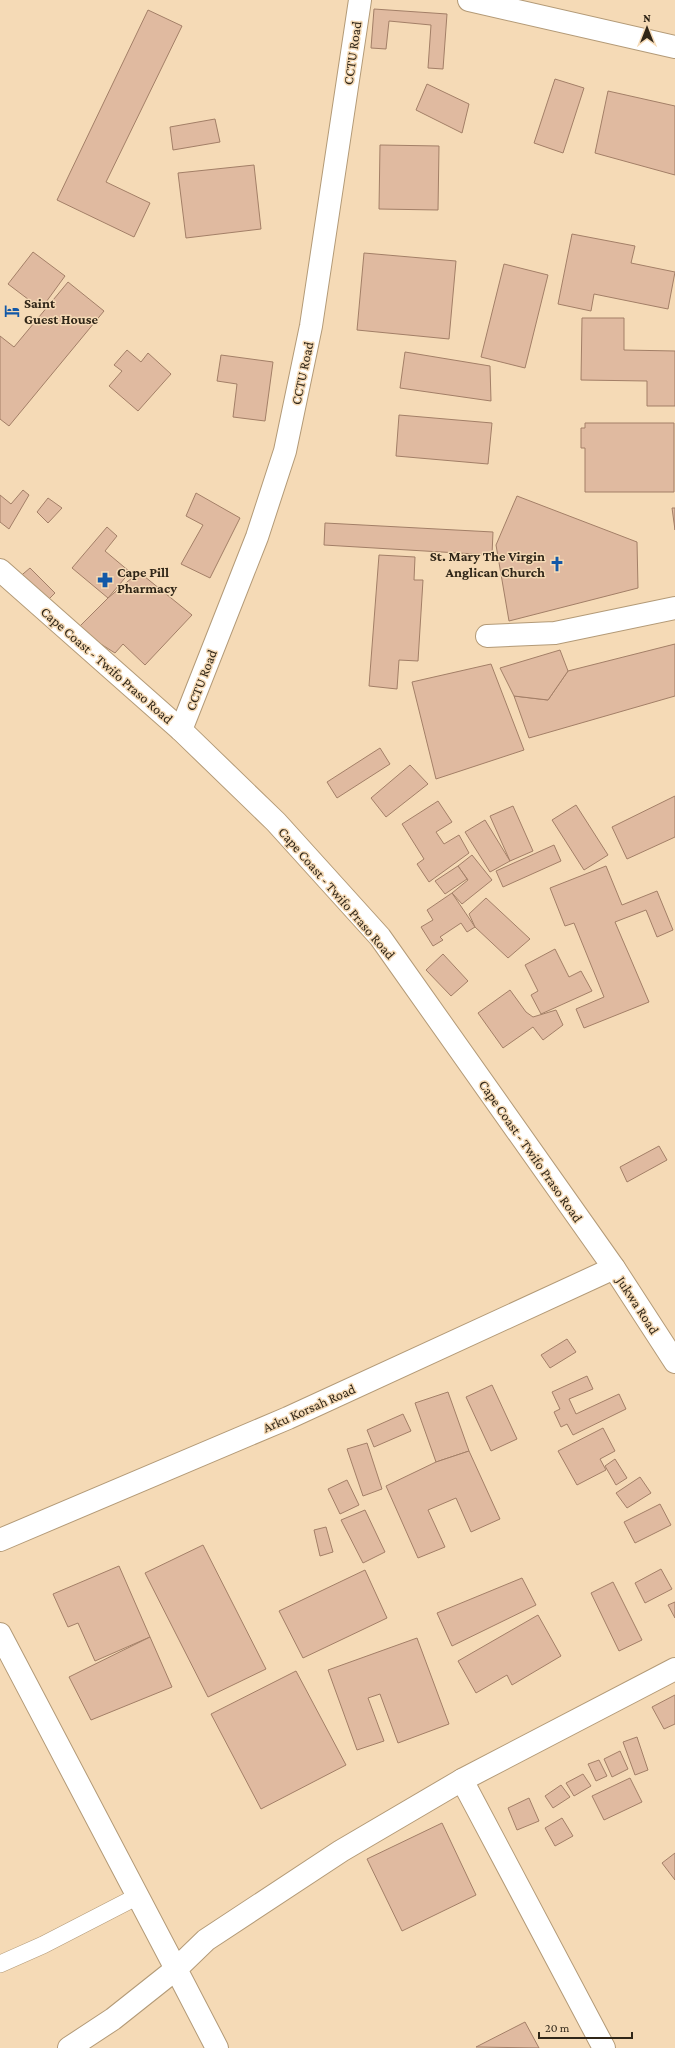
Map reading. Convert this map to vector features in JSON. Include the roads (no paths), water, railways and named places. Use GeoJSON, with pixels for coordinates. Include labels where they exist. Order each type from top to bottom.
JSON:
{"type":"FeatureCollection","features":[{"type":"Feature","properties":{"kind":"street","name":"CCTU Road"},"geometry":{"type":"LineString","coordinates":[[181,730],[257,537],[285,451],[312,326],[360,0]]}},
{"type":"Feature","properties":{"kind":"street"},"geometry":{"type":"LineString","coordinates":[[469,0],[675,47]]}},
{"type":"Feature","properties":{"kind":"street","name":"Cape Coast - Twifo Praso Road"},"geometry":{"type":"LineString","coordinates":[[0,570],[181,730],[276,822],[380,937],[614,1268]]}},
{"type":"Feature","properties":{"kind":"street"},"geometry":{"type":"LineString","coordinates":[[488,636],[555,634],[675,608]]}},
{"type":"Feature","properties":{"kind":"street","name":"Jukwa Road"},"geometry":{"type":"LineString","coordinates":[[614,1268],[675,1362]]}},
{"type":"Feature","properties":{"kind":"street","name":"Arku Korsah Road"},"geometry":{"type":"LineString","coordinates":[[0,1540],[288,1418],[614,1268]]}},
{"type":"Feature","properties":{"kind":"street"},"geometry":{"type":"LineString","coordinates":[[0,1634],[217,2048]]}},
{"type":"Feature","properties":{"kind":"street"},"geometry":{"type":"LineString","coordinates":[[69,2048],[113,2019],[176,1969],[206,1940],[341,1851],[462,1780],[675,1669]]}},
{"type":"Feature","properties":{"kind":"street"},"geometry":{"type":"LineString","coordinates":[[462,1780],[604,2048]]}},
{"type":"Feature","properties":{"kind":"lane"},"geometry":{"type":"LineString","coordinates":[[0,1964],[43,1945],[138,1896]]}},
{"type":"Feature","properties":{"kind":"place","name":"Saint Guest House"},"geometry":{"type":"Point","coordinates":[12,311]}},
{"type":"Feature","properties":{"kind":"place","name":"St. Mary The Virgin Anglican Church"},"geometry":{"type":"Point","coordinates":[557,564]}},
{"type":"Feature","properties":{"kind":"place","name":"Cape Pill Pharmacy"},"geometry":{"type":"Point","coordinates":[105,580]}}]}
